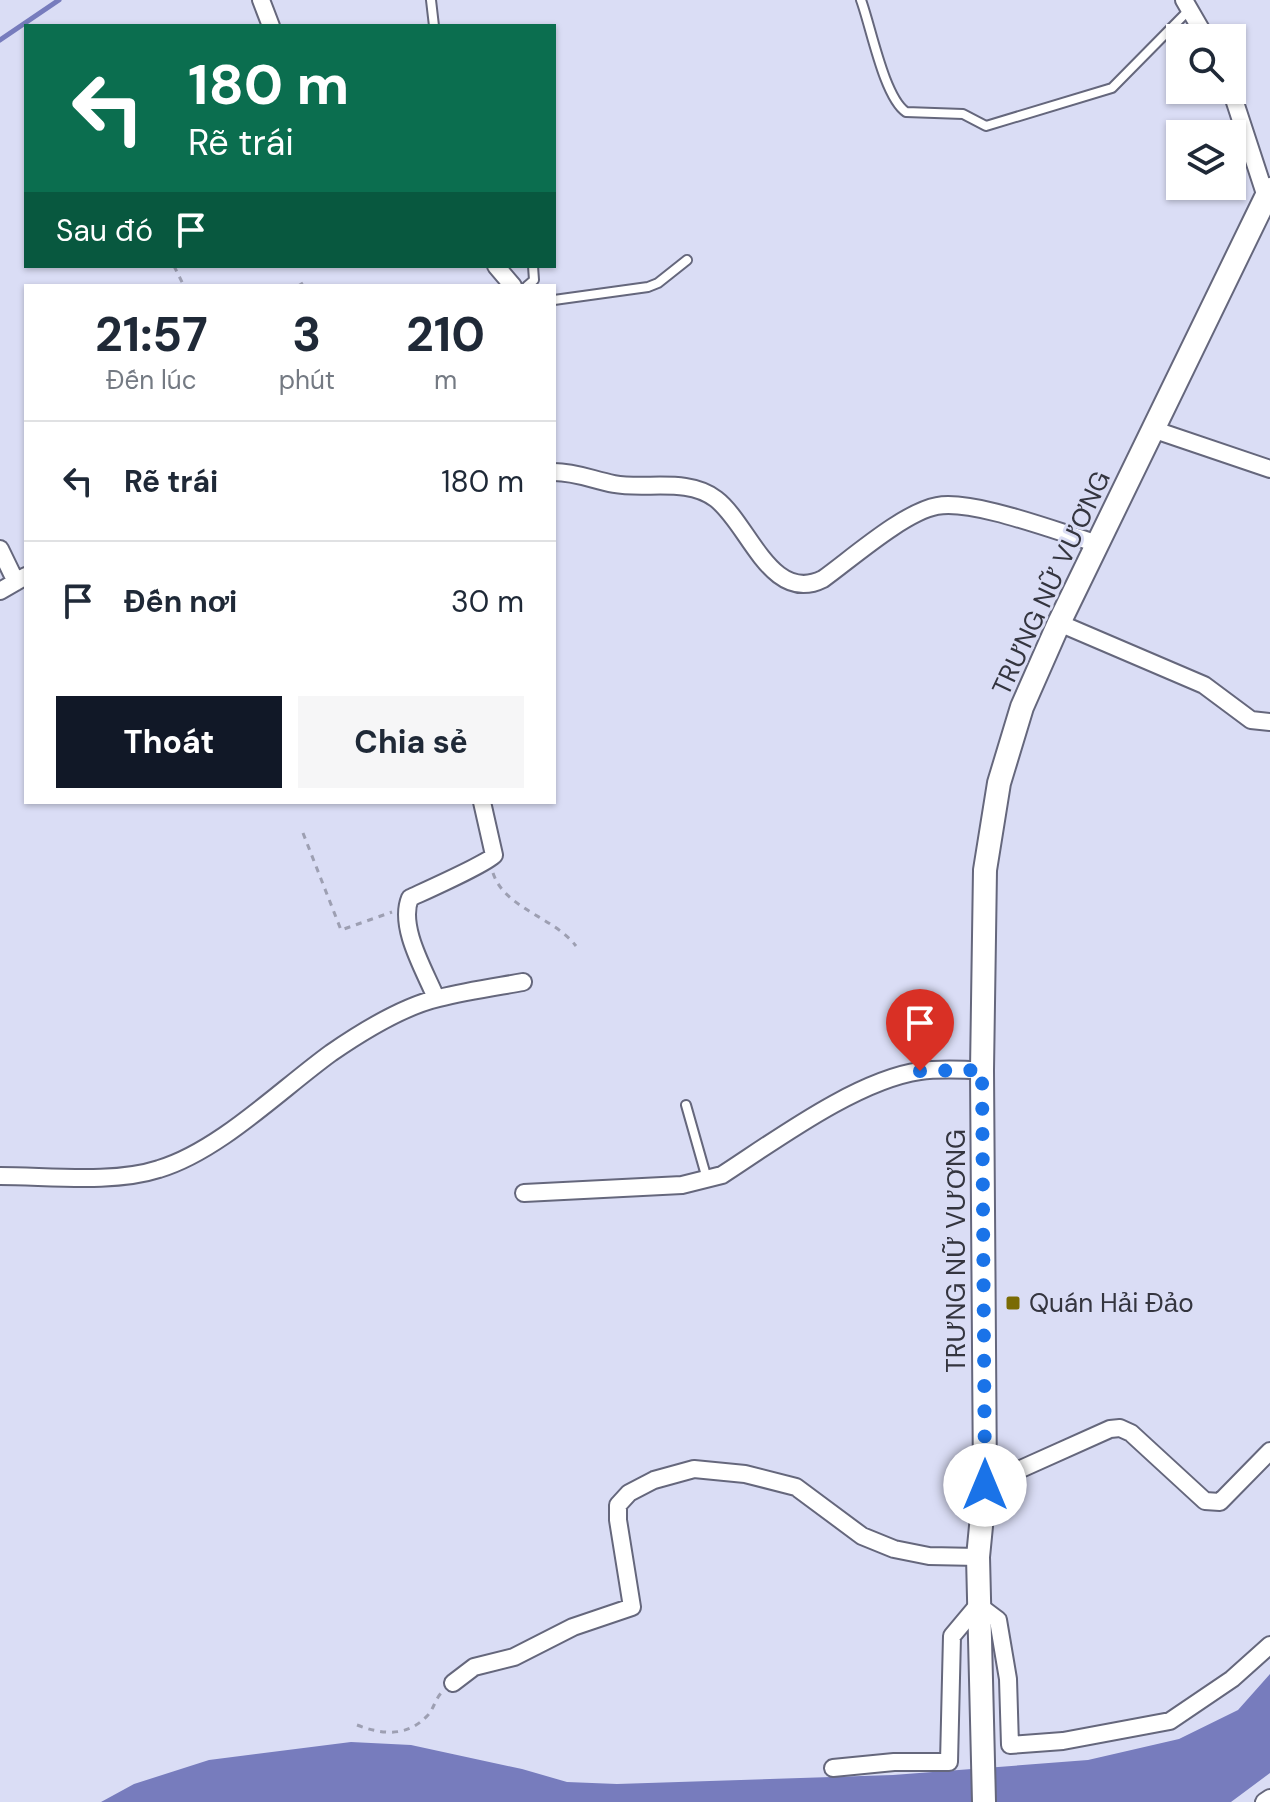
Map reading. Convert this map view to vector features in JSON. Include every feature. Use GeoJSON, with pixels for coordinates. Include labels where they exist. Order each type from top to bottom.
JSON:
{"type":"FeatureCollection","features":[{"type":"Feature","properties":{"kind":"main road","name":"TRƯNG NỮ VƯƠNG"},"geometry":{"type":"LineString","coordinates":[[984,1802],[978,1652],[978,1557],[985,1485],[982,1070],[985,870],[999,783],[1022,707],[1059,623],[1268,193]]}},
{"type":"Feature","properties":{"kind":"street"},"geometry":{"type":"LineString","coordinates":[[261,0],[270,24]]}},
{"type":"Feature","properties":{"kind":"street"},"geometry":{"type":"LineString","coordinates":[[1187,5],[1198,24]]}},
{"type":"Feature","properties":{"kind":"street"},"geometry":{"type":"LineString","coordinates":[[1236,104],[1268,193]]}},
{"type":"Feature","properties":{"kind":"street"},"geometry":{"type":"LineString","coordinates":[[498,268],[511,284]]}},
{"type":"Feature","properties":{"kind":"street"},"geometry":{"type":"LineString","coordinates":[[1155,430],[1270,469]]}},
{"type":"Feature","properties":{"kind":"street"},"geometry":{"type":"LineString","coordinates":[[556,472],[571,472],[613,484],[696,488],[712,495],[723,504],[772,568],[796,586],[812,585],[823,579],[909,517],[936,506],[958,506],[998,514],[1099,544]]}},
{"type":"Feature","properties":{"kind":"street"},"geometry":{"type":"LineString","coordinates":[[0,549],[21,579],[0,591]]}},
{"type":"Feature","properties":{"kind":"street"},"geometry":{"type":"LineString","coordinates":[[1059,623],[1204,685],[1251,720],[1270,722]]}},
{"type":"Feature","properties":{"kind":"street"},"geometry":{"type":"LineString","coordinates":[[436,998],[411,934],[407,906],[410,898],[489,861],[494,855],[483,804]]}},
{"type":"Feature","properties":{"kind":"street"},"geometry":{"type":"LineString","coordinates":[[0,1176],[93,1177],[148,1172],[183,1160],[281,1095],[329,1054],[369,1028],[436,998],[523,982]]}},
{"type":"Feature","properties":{"kind":"street"},"geometry":{"type":"LineString","coordinates":[[524,1193],[682,1185],[708,1179],[722,1175],[824,1111],[888,1079],[920,1071],[982,1070]]}},
{"type":"Feature","properties":{"kind":"street"},"geometry":{"type":"LineString","coordinates":[[985,1485],[1110,1429],[1120,1428],[1131,1433],[1205,1501],[1220,1502],[1270,1451]]}},
{"type":"Feature","properties":{"kind":"street"},"geometry":{"type":"LineString","coordinates":[[453,1683],[474,1667],[514,1657],[562,1632],[632,1607],[618,1505],[629,1493],[654,1480],[694,1469],[745,1474],[796,1487],[862,1536],[894,1549],[929,1556],[978,1557]]}},
{"type":"Feature","properties":{"kind":"street"},"geometry":{"type":"LineString","coordinates":[[833,1768],[894,1762],[949,1762],[952,1636],[978,1605],[998,1620],[1008,1679],[1010,1745],[1063,1741],[1170,1721],[1232,1679],[1270,1645]]}},
{"type":"Feature","properties":{"kind":"street"},"geometry":{"type":"LineString","coordinates":[[1264,1802],[1270,1798]]}},
{"type":"Feature","properties":{"kind":"lane"},"geometry":{"type":"LineString","coordinates":[[431,0],[434,24]]}},
{"type":"Feature","properties":{"kind":"lane"},"geometry":{"type":"LineString","coordinates":[[861,0],[890,91],[899,107],[906,112],[963,114],[986,126],[1112,88],[1187,5]]}},
{"type":"Feature","properties":{"kind":"lane"},"geometry":{"type":"LineString","coordinates":[[556,300],[648,287],[658,283],[687,260]]}},
{"type":"Feature","properties":{"kind":"lane"},"geometry":{"type":"LineString","coordinates":[[686,1105],[708,1179]]}},
{"type":"Feature","properties":{"kind":"path"},"geometry":{"type":"LineString","coordinates":[[303,833],[341,930],[407,906]]}},
{"type":"Feature","properties":{"kind":"path"},"geometry":{"type":"LineString","coordinates":[[489,861],[497,885],[568,936],[576,946]]}},
{"type":"Feature","properties":{"kind":"path"},"geometry":{"type":"LineString","coordinates":[[357,1725],[375,1732],[399,1733],[415,1727],[431,1712],[436,1698],[453,1683]]}},
{"type":"Feature","properties":{"kind":"water"},"geometry":{"type":"Polygon","coordinates":[[[1270,1674],[1270,1773],[1231,1802],[101,1802],[134,1784],[209,1760],[351,1742],[411,1745],[567,1782],[617,1784],[893,1775],[1088,1760],[1179,1739],[1238,1710],[1270,1674]]]}},
{"type":"Feature","properties":{"kind":"waterway"},"geometry":{"type":"LineString","coordinates":[[0,40],[59,0]]}},
{"type":"Feature","properties":{"kind":"place","name":"Quán Hải Đảo"},"geometry":{"type":"Point","coordinates":[1013,1303]}},
{"type":"Feature","properties":{"kind":"route"},"geometry":{"type":"LineString","coordinates":[[920,1071],[982,1070],[985,1485]]}}]}
